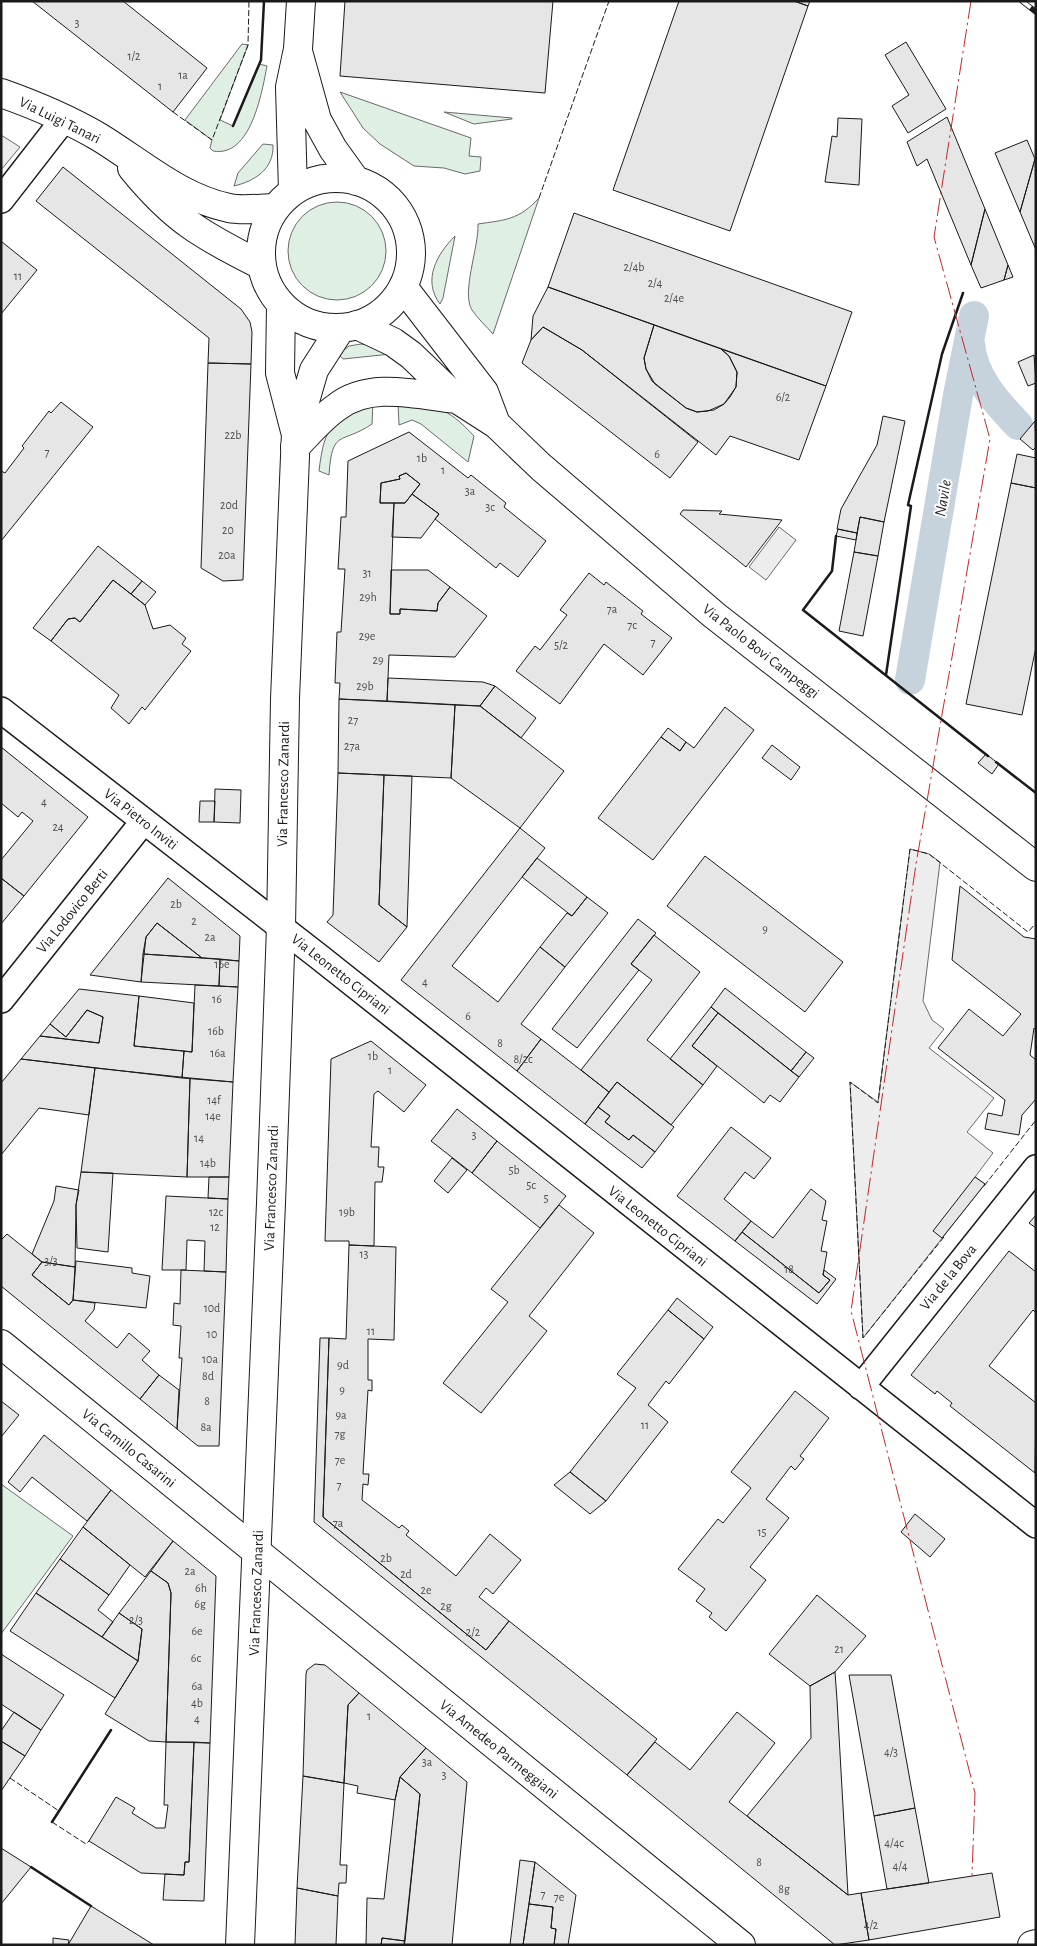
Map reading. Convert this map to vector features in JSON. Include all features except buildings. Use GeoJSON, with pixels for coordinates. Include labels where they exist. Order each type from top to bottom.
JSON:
{"type":"FeatureCollection","features":[{"type":"Feature","properties":{"kind":"street"},"geometry":{"type":"LineString","coordinates":[[284,200],[323,179],[340,178],[356,181],[385,196],[401,216],[407,229],[411,258],[403,287],[384,311],[349,327],[309,323],[294,316],[281,304],[268,286],[262,265],[261,241],[284,200],[290,87],[298,49],[301,1]]}},
{"type":"Feature","properties":{"kind":"street"},"geometry":{"type":"LineString","coordinates":[[298,49],[317,120],[333,149],[356,181]]}},
{"type":"Feature","properties":{"kind":"street","name":"Via Luigi Tanari"},"geometry":{"type":"LineString","coordinates":[[1,92],[64,119],[117,149],[172,184],[214,204],[231,209],[284,200]]}},
{"type":"Feature","properties":{"kind":"street"},"geometry":{"type":"LineString","coordinates":[[1,200],[64,119]]}},
{"type":"Feature","properties":{"kind":"street","name":"Via Luigi Tanari"},"geometry":{"type":"LineString","coordinates":[[117,149],[155,196],[181,220],[202,235],[262,265]]}},
{"type":"Feature","properties":{"kind":"street","name":"Via Paolo Bovi Campeggi"},"geometry":{"type":"LineString","coordinates":[[403,287],[484,392],[496,424]]}},
{"type":"Feature","properties":{"kind":"street","name":"Via Francesco Zanardi"},"geometry":{"type":"LineString","coordinates":[[281,304],[280,372],[295,440]]}},
{"type":"Feature","properties":{"kind":"street","name":"Via Paolo Bovi Campeggi"},"geometry":{"type":"LineString","coordinates":[[349,327],[393,342],[411,355],[457,400],[496,424],[541,467],[714,615],[1036,867]]}},
{"type":"Feature","properties":{"kind":"street","name":"Via Francesco Zanardi"},"geometry":{"type":"LineString","coordinates":[[240,1945],[258,1552],[281,927],[284,699],[295,440],[314,370],[349,327]]}},
{"type":"Feature","properties":{"kind":"street","name":"Via Paolo Bovi Campeggi"},"geometry":{"type":"LineString","coordinates":[[295,440],[336,407],[352,397],[384,391],[457,400]]}},
{"type":"Feature","properties":{"kind":"street","name":"Via Pietro Inviti"},"geometry":{"type":"LineString","coordinates":[[1,710],[281,927]]}},
{"type":"Feature","properties":{"kind":"street","name":"Via Lodovico Berti"},"geometry":{"type":"LineString","coordinates":[[1,1000],[144,822]]}},
{"type":"Feature","properties":{"kind":"street","name":"Via Leonetto Cipriani"},"geometry":{"type":"LineString","coordinates":[[281,927],[1036,1525]]}},
{"type":"Feature","properties":{"kind":"street","name":"Via de la Bova"},"geometry":{"type":"LineString","coordinates":[[861,1387],[1036,1168]]}},
{"type":"Feature","properties":{"kind":"street","name":"Via Camillo Casarini"},"geometry":{"type":"LineString","coordinates":[[1,1344],[258,1552]]}},
{"type":"Feature","properties":{"kind":"street","name":"Via Amedeo Parmeggiani"},"geometry":{"type":"LineString","coordinates":[[258,1552],[741,1945]]}},
{"type":"Feature","properties":{"kind":"street"},"geometry":{"type":"LineString","coordinates":[[1032,1945],[1036,1944]]}},
{"type":"Feature","properties":{"kind":"green space"},"geometry":{"type":"Polygon","coordinates":[[[242,44],[248,45],[220,120],[233,126],[259,64],[267,66],[258,106],[245,134],[237,144],[226,150],[213,151],[210,148],[212,140],[185,120],[242,44]]]}},
{"type":"Feature","properties":{"kind":"green space"},"geometry":{"type":"Polygon","coordinates":[[[340,92],[471,138],[469,156],[481,157],[480,171],[465,174],[444,168],[414,166],[380,144],[363,128],[340,92]]]}},
{"type":"Feature","properties":{"kind":"green space"},"geometry":{"type":"Polygon","coordinates":[[[444,112],[512,118],[512,119],[474,124],[444,112]]]}},
{"type":"Feature","properties":{"kind":"green space"},"geometry":{"type":"Polygon","coordinates":[[[263,144],[273,145],[267,167],[256,177],[234,186],[238,173],[263,144]]]}},
{"type":"Feature","properties":{"kind":"green space"},"geometry":{"type":"Polygon","coordinates":[[[539,198],[493,334],[474,313],[469,302],[469,281],[478,234],[478,224],[511,218],[525,211],[539,198]]]}},
{"type":"Feature","properties":{"kind":"green space"},"geometry":{"type":"Polygon","coordinates":[[[327,202],[347,202],[356,205],[372,216],[383,232],[386,241],[386,261],[383,270],[372,286],[356,297],[347,300],[327,300],[310,292],[296,278],[288,261],[288,241],[296,224],[310,210],[327,202]]]}},
{"type":"Feature","properties":{"kind":"green space"},"geometry":{"type":"Polygon","coordinates":[[[455,236],[443,298],[440,304],[432,286],[432,277],[438,259],[455,236]]]}},
{"type":"Feature","properties":{"kind":"green space"},"geometry":{"type":"Polygon","coordinates":[[[361,344],[376,346],[391,354],[343,359],[340,356],[339,354],[349,346],[361,344]]]}},
{"type":"Feature","properties":{"kind":"green space"},"geometry":{"type":"Polygon","coordinates":[[[373,401],[372,424],[340,440],[336,444],[330,460],[329,475],[319,471],[324,442],[333,426],[373,401]]]}},
{"type":"Feature","properties":{"kind":"green space"},"geometry":{"type":"Polygon","coordinates":[[[398,402],[432,407],[456,418],[474,436],[468,462],[421,424],[412,420],[399,425],[398,402]]]}},
{"type":"Feature","properties":{"kind":"green space"},"geometry":{"type":"Polygon","coordinates":[[[1,1484],[73,1536],[1,1634],[1,1484]]]}},
{"type":"Feature","properties":{"kind":"shaded area"},"geometry":{"type":"Polygon","coordinates":[[[1,135],[20,147],[1,170],[1,135]]]}},
{"type":"Feature","properties":{"kind":"shaded area"},"geometry":{"type":"Polygon","coordinates":[[[779,527],[796,540],[766,580],[749,567],[779,527]]]}},
{"type":"Feature","properties":{"kind":"shaded area"},"geometry":{"type":"Polygon","coordinates":[[[910,849],[929,854],[940,862],[923,1001],[932,1020],[944,1029],[929,1048],[994,1098],[967,1132],[993,1153],[975,1177],[985,1184],[863,1338],[850,1082],[878,1102],[910,849]]]}},
{"type":"Feature","properties":{"kind":"waterway","name":"Navile"},"geometry":{"type":"LineString","coordinates":[[910,680],[958,395],[974,316]]}},
{"type":"Feature","properties":{"kind":"waterway"},"geometry":{"type":"LineString","coordinates":[[970,344],[972,356],[981,378],[994,398],[1018,425]]}},
{"type":"Feature","properties":{"kind":"railway"},"geometry":{"type":"LineString","coordinates":[[1022,1],[1036,12]]}},
{"type":"Feature","properties":{"kind":"fence"},"geometry":{"type":"LineString","coordinates":[[173,112],[212,140],[248,45],[249,1]]}},
{"type":"Feature","properties":{"kind":"fence"},"geometry":{"type":"LineString","coordinates":[[539,198],[609,1]]}},
{"type":"Feature","properties":{"kind":"fence"},"geometry":{"type":"LineString","coordinates":[[944,1237],[863,1338],[850,1082],[878,1103],[910,849],[929,854],[1028,932],[1036,923]]}},
{"type":"Feature","properties":{"kind":"fence"},"geometry":{"type":"LineString","coordinates":[[984,1186],[1036,1120]]}},
{"type":"Feature","properties":{"kind":"fence"},"geometry":{"type":"LineString","coordinates":[[10,1778],[59,1811]]}},
{"type":"Feature","properties":{"kind":"fence"},"geometry":{"type":"LineString","coordinates":[[52,1822],[86,1844],[89,1841]]}},
{"type":"Feature","properties":{"kind":"wall"},"geometry":{"type":"LineString","coordinates":[[233,126],[261,60],[264,1]]}},
{"type":"Feature","properties":{"kind":"wall"},"geometry":{"type":"LineString","coordinates":[[886,675],[911,506],[908,505],[942,354],[963,293]]}},
{"type":"Feature","properties":{"kind":"wall"},"geometry":{"type":"LineString","coordinates":[[836,536],[832,571],[803,610],[988,756]]}},
{"type":"Feature","properties":{"kind":"wall"},"geometry":{"type":"LineString","coordinates":[[996,762],[1036,793]]}},
{"type":"Feature","properties":{"kind":"wall"},"geometry":{"type":"LineString","coordinates":[[52,1822],[111,1730]]}},
{"type":"Feature","properties":{"kind":"wall"},"geometry":{"type":"LineString","coordinates":[[31,1867],[91,1906]]}},
{"type":"Feature","properties":{"kind":"power"},"geometry":{"type":"LineString","coordinates":[[971,1],[934,237],[990,439],[916,864],[851,1311],[975,1793],[972,1876]]}}]}
